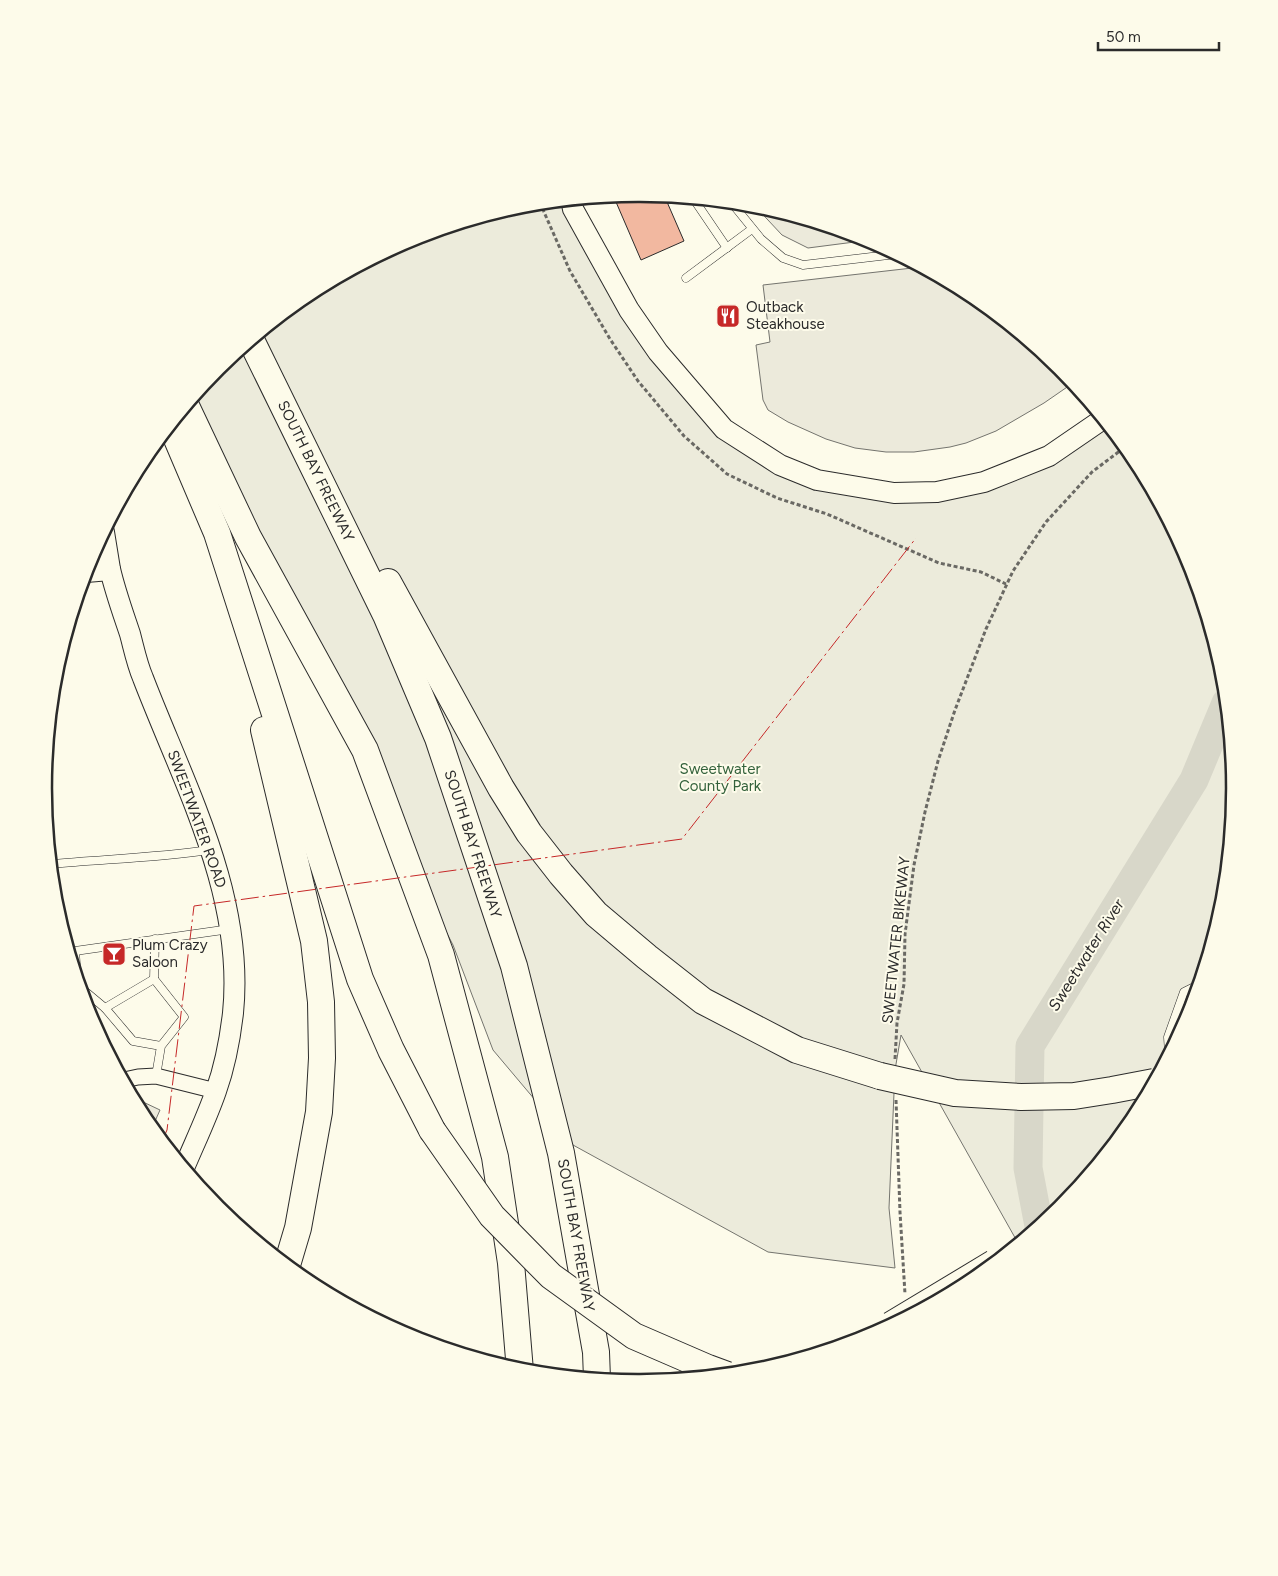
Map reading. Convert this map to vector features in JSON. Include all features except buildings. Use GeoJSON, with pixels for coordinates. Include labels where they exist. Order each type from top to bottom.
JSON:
{"type":"FeatureCollection","features":[{"type":"Feature","properties":{"kind":"highway","name":"SOUTH BAY FREEWAY"},"geometry":{"type":"LineString","coordinates":[[254,345],[386,615],[438,738],[514,966],[561,1152],[596,1352],[597,1373]]}},
{"type":"Feature","properties":{"kind":"highway"},"geometry":{"type":"LineString","coordinates":[[270,376],[410,620],[501,788],[529,833],[578,894],[603,920],[647,957],[703,1001],[797,1050],[888,1071],[955,1093],[1020,1097],[1074,1096],[1145,1084]]}},
{"type":"Feature","properties":{"kind":"highway"},"geometry":{"type":"LineString","coordinates":[[189,412],[248,537],[365,750],[441,955],[495,1157],[511,1262],[519,1362]]}},
{"type":"Feature","properties":{"kind":"highway"},"geometry":{"type":"LineString","coordinates":[[174,431],[217,533],[360,979],[391,1050],[432,1130],[492,1216],[551,1276],[634,1336],[712,1369]]}},
{"type":"Feature","properties":{"kind":"highway"},"geometry":{"type":"LineString","coordinates":[[253,643],[260,711],[314,942],[321,1002],[322,1058],[319,1112],[298,1228],[289,1258]]}},
{"type":"Feature","properties":{"kind":"main road"},"geometry":{"type":"LineString","coordinates":[[572,206],[629,310],[658,352],[724,429],[787,468],[817,480],[894,493],[937,492],[984,482],[1048,456],[1098,423]]}},
{"type":"Feature","properties":{"kind":"main road","name":"SWEETWATER ROAD"},"geometry":{"type":"LineString","coordinates":[[106,544],[110,570],[143,678],[211,850],[224,894],[231,929],[234,959],[233,1013],[226,1056],[216,1091],[187,1161]]}},
{"type":"Feature","properties":{"kind":"main road"},"geometry":{"type":"LineString","coordinates":[[94,571],[110,570]]}},
{"type":"Feature","properties":{"kind":"street"},"geometry":{"type":"LineString","coordinates":[[130,1079],[156,1076],[216,1091]]}},
{"type":"Feature","properties":{"kind":"lane"},"geometry":{"type":"LineString","coordinates":[[698,205],[727,248]]}},
{"type":"Feature","properties":{"kind":"lane"},"geometry":{"type":"LineString","coordinates":[[738,211],[761,239],[783,258],[803,265],[884,256]]}},
{"type":"Feature","properties":{"kind":"lane"},"geometry":{"type":"LineString","coordinates":[[686,278],[752,229]]}},
{"type":"Feature","properties":{"kind":"lane"},"geometry":{"type":"LineString","coordinates":[[58,863],[129,857],[172,856],[211,850]]}},
{"type":"Feature","properties":{"kind":"lane"},"geometry":{"type":"LineString","coordinates":[[76,951],[231,929]]}},
{"type":"Feature","properties":{"kind":"lane"},"geometry":{"type":"LineString","coordinates":[[155,939],[154,979],[184,1017],[161,1046],[156,1076]]}},
{"type":"Feature","properties":{"kind":"lane"},"geometry":{"type":"LineString","coordinates":[[105,1008],[154,979]]}},
{"type":"Feature","properties":{"kind":"lane"},"geometry":{"type":"LineString","coordinates":[[1168,1040],[1184,992],[1189,989]]}},
{"type":"Feature","properties":{"kind":"lane"},"geometry":{"type":"LineString","coordinates":[[92,997],[105,1008],[133,1041],[161,1046]]}},
{"type":"Feature","properties":{"kind":"path","name":"SWEETWATER BIKEWAY"},"geometry":{"type":"LineString","coordinates":[[888,1071],[905,967],[905,934],[914,865],[925,812],[941,752],[955,710],[986,628],[1013,571],[1046,522],[1092,472],[1119,451]]}},
{"type":"Feature","properties":{"kind":"path"},"geometry":{"type":"LineString","coordinates":[[896,1098],[905,1296]]}},
{"type":"Feature","properties":{"kind":"green space","name":"Sweetwater County Park"},"geometry":{"type":"Polygon","coordinates":[[[574,206],[597,256],[725,428],[843,487],[970,485],[1096,421],[1127,462],[1147,495],[1181,564],[1194,599],[1206,636],[1214,674],[1220,711],[1226,788],[1220,865],[1214,902],[1206,940],[1194,977],[1181,1012],[1147,1081],[1127,1114],[1104,1145],[1054,1203],[1015,1238],[901,1035],[895,1070],[889,1208],[895,1268],[768,1252],[573,1145],[493,1050],[453,945],[380,804],[210,456],[198,401],[252,347],[313,300],[380,262],[450,233],[487,221],[574,206]]]}},
{"type":"Feature","properties":{"kind":"shaded area"},"geometry":{"type":"Polygon","coordinates":[[[763,215],[791,221],[853,242],[808,248],[782,235],[763,215]]]}},
{"type":"Feature","properties":{"kind":"shaded area"},"geometry":{"type":"Polygon","coordinates":[[[910,268],[965,300],[996,323],[1026,347],[1067,387],[996,431],[950,447],[914,452],[886,452],[855,448],[826,439],[788,422],[768,410],[763,400],[756,345],[770,342],[763,285],[910,268]]]}},
{"type":"Feature","properties":{"kind":"shaded area"},"geometry":{"type":"Polygon","coordinates":[[[144,1102],[160,1110],[156,1120],[144,1102]]]}},
{"type":"Feature","properties":{"kind":"waterway","name":"Sweetwater River"},"geometry":{"type":"LineString","coordinates":[[1038,1218],[1028,1168],[1030,1046],[1194,780],[1221,716]]}},
{"type":"Feature","properties":{"kind":"power"},"geometry":{"type":"LineString","coordinates":[[165,1133],[194,906],[682,839],[916,538]]}},
{"type":"Feature","properties":{"kind":"place","name":"Outback Steakhouse"},"geometry":{"type":"Point","coordinates":[728,316]}},
{"type":"Feature","properties":{"kind":"place","name":"Plum Crazy Saloon"},"geometry":{"type":"Point","coordinates":[114,954]}}]}
